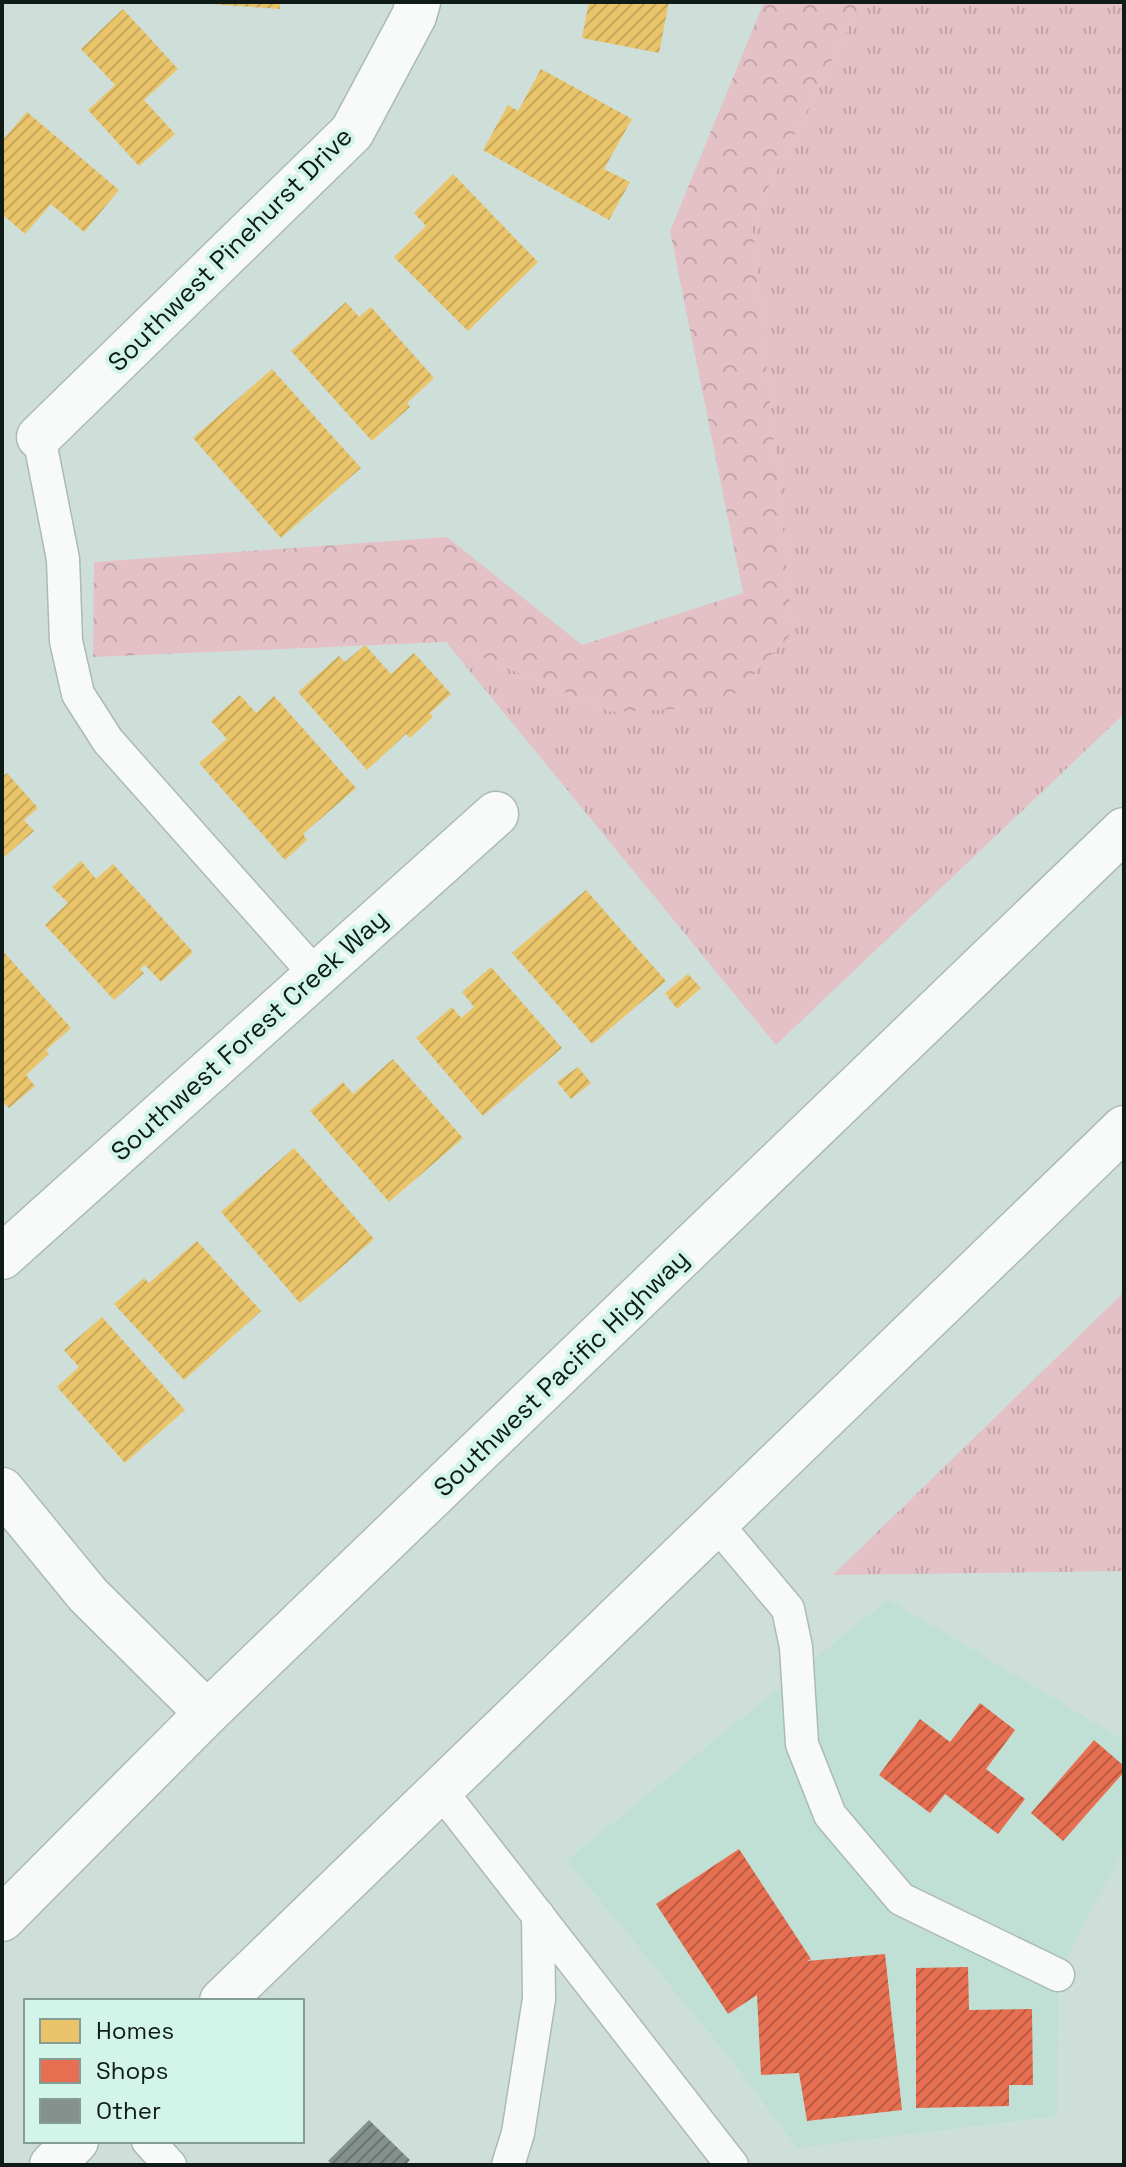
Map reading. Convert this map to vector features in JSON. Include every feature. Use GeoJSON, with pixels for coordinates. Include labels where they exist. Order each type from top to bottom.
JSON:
{"type":"FeatureCollection","features":[{"type":"Feature","properties":{"kind":"main road","name":"Southwest Pinehurst Drive"},"geometry":{"type":"LineString","coordinates":[[39,437],[352,132],[414,16],[418,2]]}},
{"type":"Feature","properties":{"kind":"main road","name":"Southwest Forest Creek Way"},"geometry":{"type":"LineString","coordinates":[[2,1257],[496,814]]}},
{"type":"Feature","properties":{"kind":"main road","name":"Southwest Pacific Highway"},"geometry":{"type":"LineString","coordinates":[[2,1919],[207,1713],[1124,830]]}},
{"type":"Feature","properties":{"kind":"main road"},"geometry":{"type":"LineString","coordinates":[[224,1999],[1124,1128]]}},
{"type":"Feature","properties":{"kind":"main road"},"geometry":{"type":"LineString","coordinates":[[2,1490],[88,1595],[207,1713]]}},
{"type":"Feature","properties":{"kind":"main road"},"geometry":{"type":"LineString","coordinates":[[52,2165],[74,2143]]}},
{"type":"Feature","properties":{"kind":"lane"},"geometry":{"type":"LineString","coordinates":[[39,437],[63,559],[66,641],[78,694],[108,741],[316,975]]}},
{"type":"Feature","properties":{"kind":"lane"},"geometry":{"type":"LineString","coordinates":[[716,1523],[788,1609],[796,1647],[802,1744],[830,1815],[901,1899],[1058,1975]]}},
{"type":"Feature","properties":{"kind":"lane"},"geometry":{"type":"LineString","coordinates":[[441,1791],[732,2165]]}},
{"type":"Feature","properties":{"kind":"lane"},"geometry":{"type":"LineString","coordinates":[[508,2165],[518,2133],[539,1999],[538,1915]]}},
{"type":"Feature","properties":{"kind":"lane"},"geometry":{"type":"LineString","coordinates":[[150,2143],[170,2165]]}},
{"type":"Feature","properties":{"kind":"shaded area"},"geometry":{"type":"Polygon","coordinates":[[[888,1599],[1124,1740],[1124,1848],[1058,1975],[1057,2116],[797,2148],[732,2061],[567,1860],[888,1599]]]}},
{"type":"Feature","properties":{"kind":"green space"},"geometry":{"type":"Polygon","coordinates":[[[764,2],[861,2],[752,220],[793,632],[722,707],[612,712],[446,642],[93,657],[94,562],[447,537],[582,645],[743,593],[670,231],[764,2]]]}},
{"type":"Feature","properties":{"kind":"green space"},"geometry":{"type":"Polygon","coordinates":[[[861,2],[1124,2],[1124,714],[776,1045],[446,642],[612,712],[793,632],[752,220],[861,2]]]}},
{"type":"Feature","properties":{"kind":"green space"},"geometry":{"type":"Polygon","coordinates":[[[1124,1292],[1124,1571],[833,1575],[1124,1292]]]}},
{"type":"Feature","properties":{"kind":"building: Homes"},"geometry":{"type":"Polygon","coordinates":[[[280,2],[280,9],[210,4],[280,2]]]}},
{"type":"Feature","properties":{"kind":"building: Homes"},"geometry":{"type":"Polygon","coordinates":[[[589,2],[669,2],[659,53],[582,38],[589,2]]]}},
{"type":"Feature","properties":{"kind":"building: Homes"},"geometry":{"type":"Polygon","coordinates":[[[123,9],[178,69],[144,100],[175,134],[139,166],[88,110],[115,85],[81,49],[123,9]]]}},
{"type":"Feature","properties":{"kind":"building: Homes"},"geometry":{"type":"Polygon","coordinates":[[[541,69],[632,119],[604,169],[630,182],[609,220],[483,150],[508,105],[518,111],[541,69]]]}},
{"type":"Feature","properties":{"kind":"building: Homes"},"geometry":{"type":"Polygon","coordinates":[[[27,112],[119,190],[84,232],[51,204],[25,234],[2,214],[2,141],[27,112]]]}},
{"type":"Feature","properties":{"kind":"building: Homes"},"geometry":{"type":"Polygon","coordinates":[[[453,174],[538,262],[468,331],[394,257],[426,226],[414,213],[453,174]]]}},
{"type":"Feature","properties":{"kind":"building: Homes"},"geometry":{"type":"Polygon","coordinates":[[[346,302],[359,317],[371,307],[434,378],[407,403],[410,407],[372,441],[291,351],[346,302]]]}},
{"type":"Feature","properties":{"kind":"building: Homes"},"geometry":{"type":"Polygon","coordinates":[[[272,369],[361,468],[281,538],[193,438],[272,369]]]}},
{"type":"Feature","properties":{"kind":"building: Homes"},"geometry":{"type":"Polygon","coordinates":[[[365,645],[391,674],[414,653],[451,694],[430,713],[433,717],[410,738],[406,734],[367,770],[298,692],[339,656],[345,662],[365,645]]]}},
{"type":"Feature","properties":{"kind":"building: Homes"},"geometry":{"type":"Polygon","coordinates":[[[240,695],[256,713],[274,696],[356,788],[303,834],[307,840],[285,860],[199,763],[227,739],[211,721],[240,695]]]}},
{"type":"Feature","properties":{"kind":"building: Homes"},"geometry":{"type":"Polygon","coordinates":[[[7,773],[38,808],[24,820],[34,831],[2,859],[2,777],[7,773]]]}},
{"type":"Feature","properties":{"kind":"building: Homes"},"geometry":{"type":"Polygon","coordinates":[[[81,861],[96,879],[113,864],[193,952],[161,982],[145,965],[140,969],[144,973],[114,1000],[45,925],[68,903],[52,887],[81,861]]]}},
{"type":"Feature","properties":{"kind":"building: Homes"},"geometry":{"type":"Polygon","coordinates":[[[586,890],[666,981],[592,1044],[512,953],[586,890]]]}},
{"type":"Feature","properties":{"kind":"building: Homes"},"geometry":{"type":"Polygon","coordinates":[[[2,950],[71,1028],[46,1050],[49,1054],[26,1075],[35,1086],[9,1108],[2,1101],[2,950]]]}},
{"type":"Feature","properties":{"kind":"building: Homes"},"geometry":{"type":"Polygon","coordinates":[[[491,967],[562,1048],[483,1116],[416,1038],[452,1007],[461,1018],[474,1007],[462,992],[491,967]]]}},
{"type":"Feature","properties":{"kind":"building: Homes"},"geometry":{"type":"Polygon","coordinates":[[[688,974],[701,988],[677,1009],[665,993],[688,974]]]}},
{"type":"Feature","properties":{"kind":"building: Homes"},"geometry":{"type":"Polygon","coordinates":[[[393,1059],[463,1138],[389,1202],[310,1111],[343,1082],[353,1094],[393,1059]]]}},
{"type":"Feature","properties":{"kind":"building: Homes"},"geometry":{"type":"Polygon","coordinates":[[[578,1067],[591,1083],[571,1099],[557,1082],[578,1067]]]}},
{"type":"Feature","properties":{"kind":"building: Homes"},"geometry":{"type":"Polygon","coordinates":[[[294,1148],[374,1239],[300,1303],[221,1212],[294,1148]]]}},
{"type":"Feature","properties":{"kind":"building: Homes"},"geometry":{"type":"Polygon","coordinates":[[[197,1241],[261,1311],[184,1380],[114,1304],[144,1278],[149,1283],[197,1241]]]}},
{"type":"Feature","properties":{"kind":"building: Homes"},"geometry":{"type":"Polygon","coordinates":[[[102,1317],[185,1410],[125,1463],[57,1387],[79,1367],[64,1350],[102,1317]]]}},
{"type":"Feature","properties":{"kind":"building: Shops"},"geometry":{"type":"Polygon","coordinates":[[[980,1703],[1015,1730],[986,1769],[1025,1799],[998,1834],[945,1794],[930,1813],[879,1775],[920,1719],[950,1742],[980,1703]]]}},
{"type":"Feature","properties":{"kind":"building: Shops"},"geometry":{"type":"Polygon","coordinates":[[[1094,1740],[1124,1766],[1124,1772],[1063,1841],[1031,1813],[1094,1740]]]}},
{"type":"Feature","properties":{"kind":"building: Shops"},"geometry":{"type":"Polygon","coordinates":[[[739,1849],[811,1959],[807,1961],[885,1954],[902,2110],[807,2121],[799,2073],[761,2075],[757,1995],[728,2014],[656,1904],[739,1849]]]}},
{"type":"Feature","properties":{"kind":"building: Shops"},"geometry":{"type":"Polygon","coordinates":[[[968,1967],[969,2010],[1032,2009],[1033,2085],[1009,2085],[1009,2106],[916,2108],[916,1968],[968,1967]]]}},
{"type":"Feature","properties":{"kind":"building: Other"},"geometry":{"type":"Polygon","coordinates":[[[369,2120],[410,2160],[405,2165],[333,2165],[328,2161],[369,2120]]]}}]}
